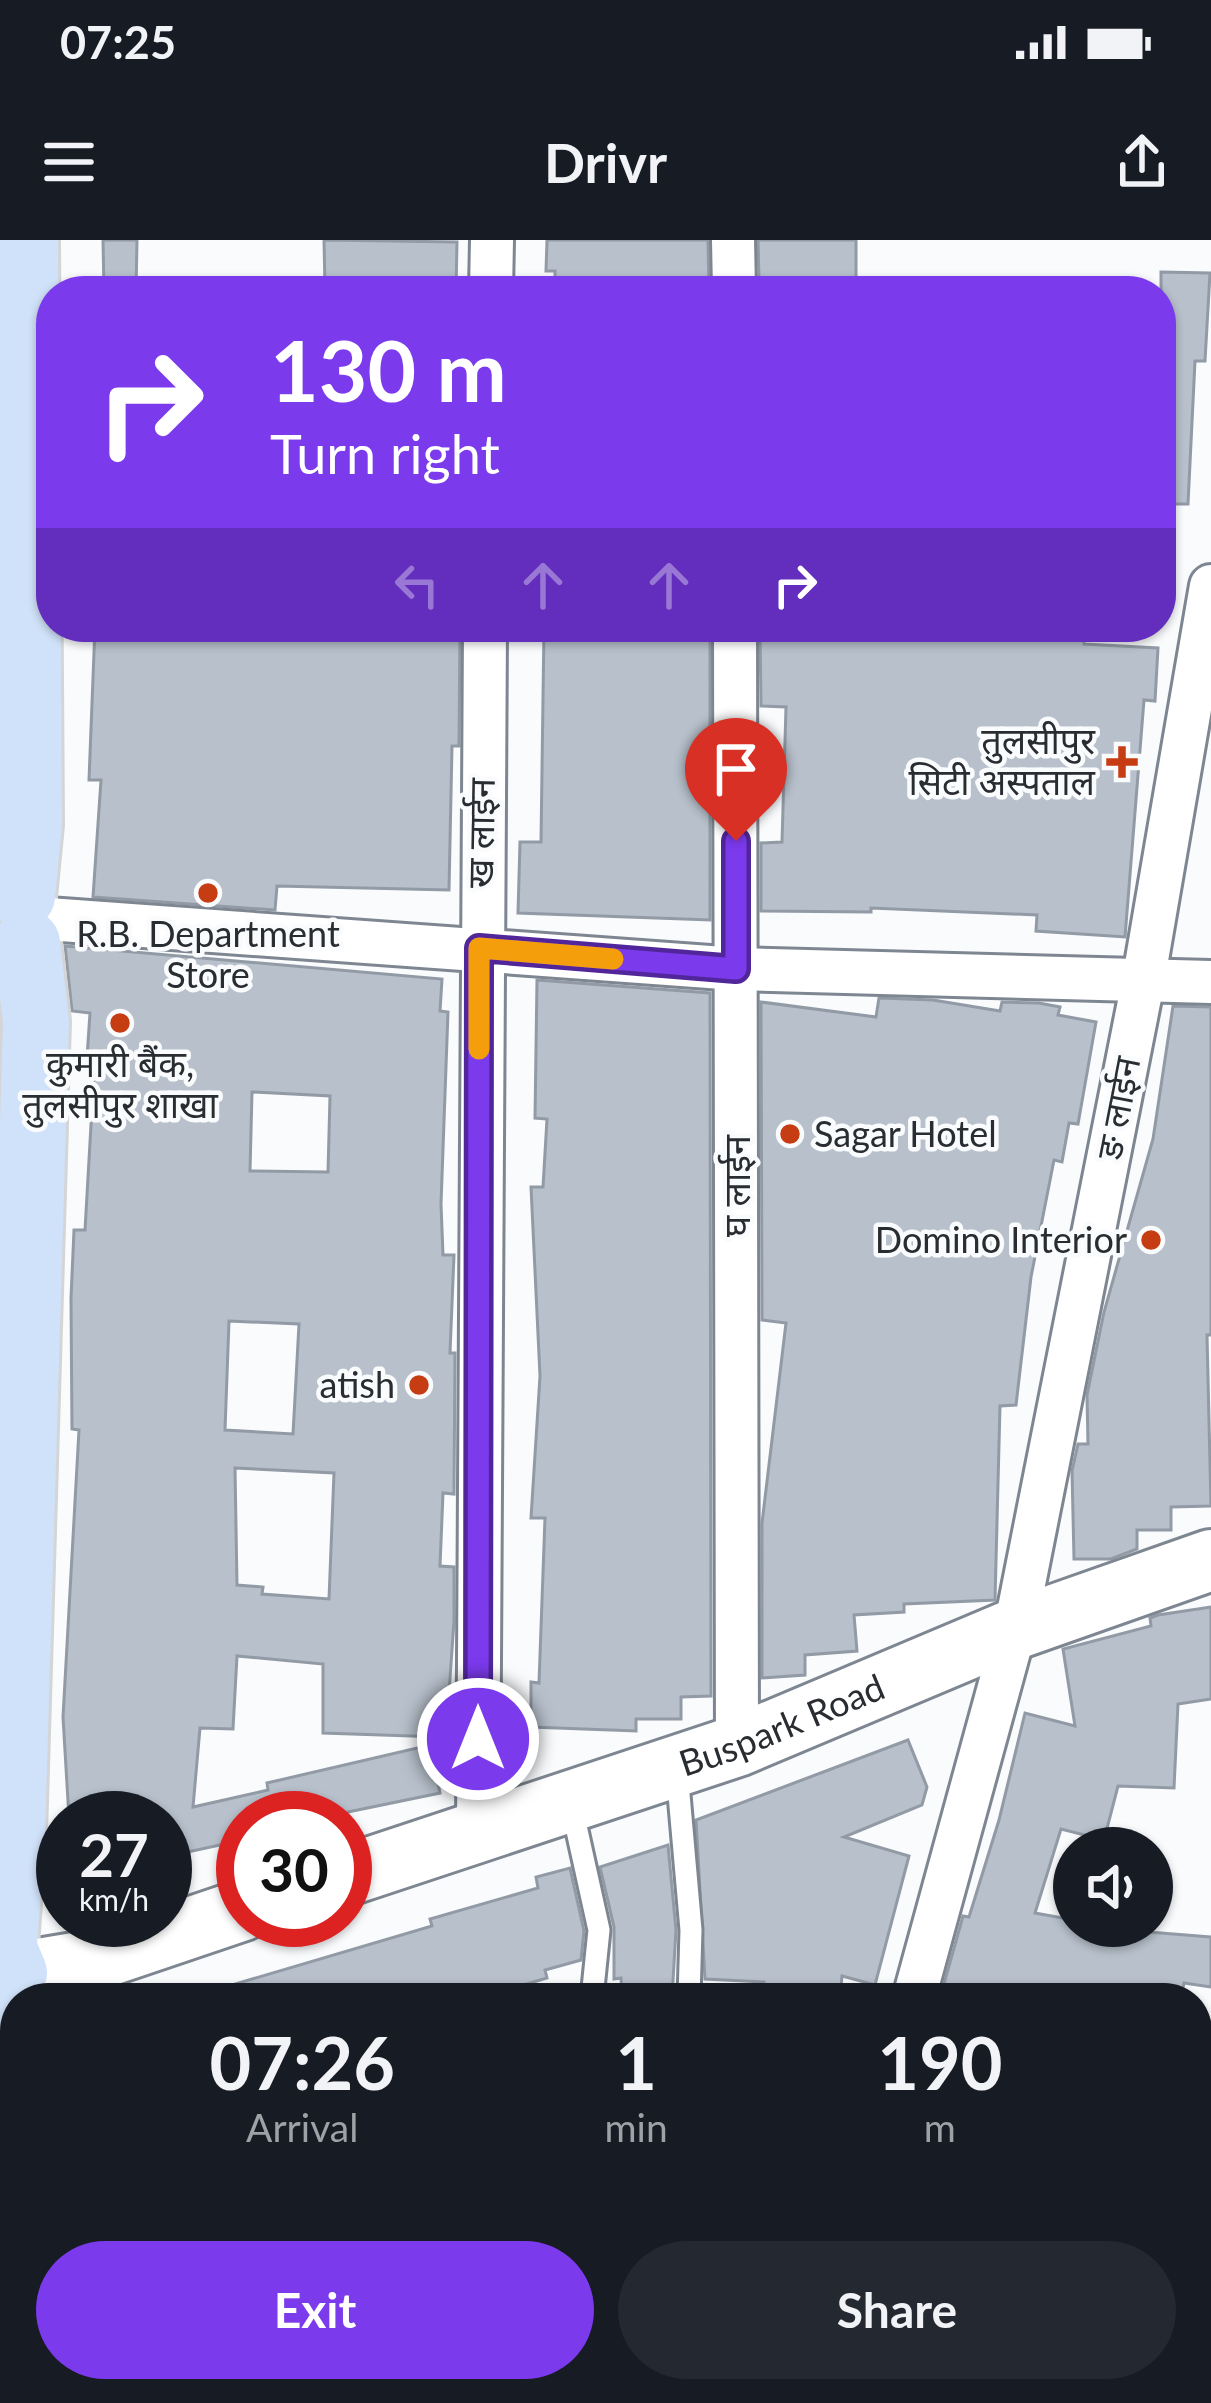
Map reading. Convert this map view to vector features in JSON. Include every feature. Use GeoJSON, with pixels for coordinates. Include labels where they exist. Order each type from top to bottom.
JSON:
{"type":"FeatureCollection","features":[{"type":"Feature","properties":{"kind":"main road"},"geometry":{"type":"LineString","coordinates":[[26,240],[28,824],[17,921],[36,1022],[13,1811],[4,1966],[98,1958],[216,1919]]}},
{"type":"Feature","properties":{"kind":"main road","name":"Buspark Road"},"geometry":{"type":"LineString","coordinates":[[372,1867],[737,1746],[1015,1629],[1211,1560]]}},
{"type":"Feature","properties":{"kind":"street"},"geometry":{"type":"LineString","coordinates":[[491,276],[492,240]]}},
{"type":"Feature","properties":{"kind":"street"},"geometry":{"type":"LineString","coordinates":[[733,240],[734,276]]}},
{"type":"Feature","properties":{"kind":"street","name":"ङ लाईन"},"geometry":{"type":"LineString","coordinates":[[918,1983],[1015,1629],[1144,977],[1211,586]]}},
{"type":"Feature","properties":{"kind":"street","name":"ख लाईन"},"geometry":{"type":"LineString","coordinates":[[478,1832],[479,948],[485,642]]}},
{"type":"Feature","properties":{"kind":"street","name":"घ लाईन"},"geometry":{"type":"LineString","coordinates":[[735,642],[737,1746]]}},
{"type":"Feature","properties":{"kind":"street"},"geometry":{"type":"LineString","coordinates":[[17,921],[479,948],[736,969],[1211,982]]}},
{"type":"Feature","properties":{"kind":"lane"},"geometry":{"type":"LineString","coordinates":[[676,1766],[691,1930],[689,1983]]}},
{"type":"Feature","properties":{"kind":"lane"},"geometry":{"type":"LineString","coordinates":[[570,1801],[599,1930],[594,1983]]}},
{"type":"Feature","properties":{"kind":"building"},"geometry":{"type":"Polygon","coordinates":[[[103,240],[137,240],[136,276],[104,276],[103,240]]]}},
{"type":"Feature","properties":{"kind":"building"},"geometry":{"type":"Polygon","coordinates":[[[324,240],[457,242],[456,276],[325,276],[324,240]]]}},
{"type":"Feature","properties":{"kind":"building"},"geometry":{"type":"Polygon","coordinates":[[[547,240],[708,240],[709,276],[555,276],[555,271],[546,271],[547,240]]]}},
{"type":"Feature","properties":{"kind":"building"},"geometry":{"type":"Polygon","coordinates":[[[758,240],[856,240],[856,276],[759,276],[758,240]]]}},
{"type":"Feature","properties":{"kind":"building"},"geometry":{"type":"Polygon","coordinates":[[[1161,272],[1210,273],[1205,361],[1195,361],[1188,504],[1176,504],[1176,276],[1161,276],[1161,272]]]}},
{"type":"Feature","properties":{"kind":"building"},"geometry":{"type":"Polygon","coordinates":[[[94,642],[460,642],[459,746],[452,746],[449,890],[277,886],[275,910],[93,897],[101,780],[89,780],[94,642]]]}},
{"type":"Feature","properties":{"kind":"building"},"geometry":{"type":"Polygon","coordinates":[[[544,642],[710,642],[710,920],[518,913],[520,842],[541,842],[544,642]]]}},
{"type":"Feature","properties":{"kind":"building"},"geometry":{"type":"Polygon","coordinates":[[[760,642],[1084,642],[1158,648],[1155,701],[1144,700],[1125,937],[1036,931],[1037,915],[871,908],[871,912],[761,911],[761,843],[782,842],[786,707],[761,706],[760,642]]]}},
{"type":"Feature","properties":{"kind":"building"},"geometry":{"type":"Polygon","coordinates":[[[65,946],[442,979],[440,1011],[448,1012],[441,1204],[443,1255],[454,1255],[450,1353],[455,1353],[454,1494],[443,1493],[440,1566],[454,1567],[454,1621],[448,1707],[442,1707],[440,1737],[323,1733],[323,1664],[237,1656],[233,1729],[200,1728],[193,1807],[216,1802],[216,1846],[192,1851],[192,1791],[67,1791],[63,1717],[79,1430],[72,1429],[71,1298],[74,1230],[85,1230],[94,1072],[86,1072],[90,1013],[72,1011],[65,946]],[[252,1092],[250,1171],[328,1172],[330,1096],[252,1092]],[[229,1321],[225,1430],[293,1434],[299,1324],[229,1321]],[[235,1468],[237,1585],[263,1587],[262,1594],[329,1599],[334,1473],[235,1468]]]}},
{"type":"Feature","properties":{"kind":"building"},"geometry":{"type":"Polygon","coordinates":[[[537,980],[710,993],[711,1696],[681,1697],[681,1719],[636,1719],[636,1731],[531,1727],[531,1682],[539,1683],[545,1518],[531,1518],[540,1376],[531,1187],[543,1187],[547,1119],[535,1118],[537,980]]]}},
{"type":"Feature","properties":{"kind":"building"},"geometry":{"type":"Polygon","coordinates":[[[879,998],[933,1000],[1000,1011],[1002,1002],[1039,1003],[1060,1007],[1058,1015],[1096,1022],[1078,1124],[1069,1123],[1062,1162],[1054,1160],[1031,1277],[1016,1405],[1000,1406],[995,1600],[904,1604],[904,1612],[854,1615],[857,1651],[805,1655],[805,1675],[762,1678],[762,1523],[786,1323],[762,1320],[761,1002],[876,1017],[879,998]]]}},
{"type":"Feature","properties":{"kind":"building"},"geometry":{"type":"Polygon","coordinates":[[[1173,1006],[1211,1007],[1211,1335],[1207,1335],[1211,1506],[1171,1507],[1171,1530],[1137,1530],[1137,1549],[1111,1559],[1074,1559],[1072,1471],[1078,1444],[1088,1444],[1087,1395],[1104,1312],[1153,1139],[1173,1006]]]}},
{"type":"Feature","properties":{"kind":"building"},"geometry":{"type":"Polygon","coordinates":[[[1211,1607],[1211,1699],[1178,1704],[1174,1788],[1118,1786],[1107,1827],[1053,1827],[1053,1855],[1035,1913],[1053,1916],[1053,1947],[1173,1947],[1173,1934],[1211,1937],[1211,1983],[944,1983],[999,1820],[1025,1713],[1075,1726],[1063,1649],[1151,1626],[1150,1618],[1211,1607]]]}},
{"type":"Feature","properties":{"kind":"building"},"geometry":{"type":"Polygon","coordinates":[[[908,1740],[927,1787],[922,1805],[844,1837],[909,1856],[876,1983],[842,1976],[841,1983],[705,1979],[696,1820],[908,1740]]]}},
{"type":"Feature","properties":{"kind":"building"},"geometry":{"type":"Polygon","coordinates":[[[430,1745],[440,1793],[372,1807],[372,1791],[264,1791],[268,1790],[267,1783],[430,1745]]]}},
{"type":"Feature","properties":{"kind":"building"},"geometry":{"type":"Polygon","coordinates":[[[668,1845],[676,1930],[673,1983],[614,1979],[614,1927],[600,1867],[668,1845]]]}},
{"type":"Feature","properties":{"kind":"building"},"geometry":{"type":"Polygon","coordinates":[[[570,1868],[584,1931],[581,1960],[545,1970],[547,1978],[530,1983],[239,1983],[372,1947],[432,1926],[430,1919],[538,1888],[536,1877],[570,1868]]]}},
{"type":"Feature","properties":{"kind":"slow traffic"},"geometry":{"type":"LineString","coordinates":[[479,1049],[479,948],[613,959]]}},
{"type":"Feature","properties":{"kind":"place","name":"तुलसीपुर सिटी अस्पताल"},"geometry":{"type":"Point","coordinates":[1122,762]}},
{"type":"Feature","properties":{"kind":"place","name":"R.B. Department Store"},"geometry":{"type":"Point","coordinates":[208,893]}},
{"type":"Feature","properties":{"kind":"place","name":"कुमारी बैंक, तुलसीपुर शाखा"},"geometry":{"type":"Point","coordinates":[120,1023]}},
{"type":"Feature","properties":{"kind":"place","name":"Sagar Hotel"},"geometry":{"type":"Point","coordinates":[790,1134]}},
{"type":"Feature","properties":{"kind":"place","name":"Domino Interior"},"geometry":{"type":"Point","coordinates":[1151,1240]}},
{"type":"Feature","properties":{"kind":"place","name":"atish"},"geometry":{"type":"Point","coordinates":[419,1385]}},
{"type":"Feature","properties":{"kind":"route"},"geometry":{"type":"LineString","coordinates":[[478,1739],[479,948],[736,969],[736,841]]}}]}
